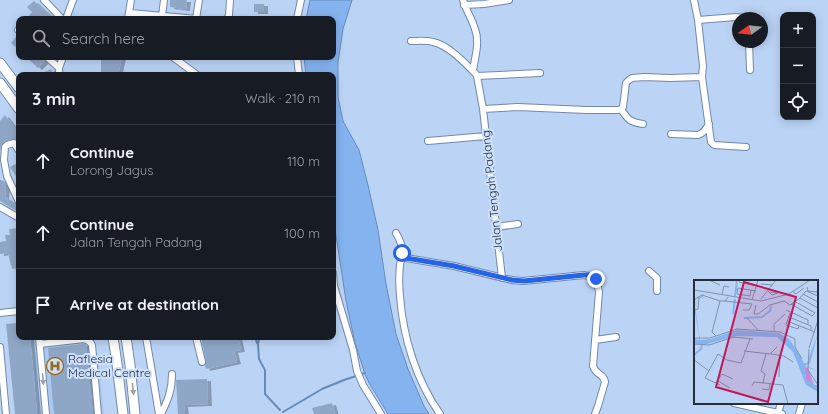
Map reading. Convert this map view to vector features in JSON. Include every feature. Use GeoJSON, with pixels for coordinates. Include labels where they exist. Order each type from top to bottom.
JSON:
{"type":"FeatureCollection","features":[{"type":"Feature","properties":{"kind":"highway"},"geometry":{"type":"LineString","coordinates":[[0,63],[16,84]]}},
{"type":"Feature","properties":{"kind":"highway"},"geometry":{"type":"LineString","coordinates":[[0,83],[16,105]]}},
{"type":"Feature","properties":{"kind":"highway"},"geometry":{"type":"LineString","coordinates":[[113,340],[119,377],[123,414]]}},
{"type":"Feature","properties":{"kind":"highway"},"geometry":{"type":"LineString","coordinates":[[126,340],[135,414]]}},
{"type":"Feature","properties":{"kind":"street"},"geometry":{"type":"LineString","coordinates":[[44,0],[59,16]]}},
{"type":"Feature","properties":{"kind":"street"},"geometry":{"type":"LineString","coordinates":[[67,16],[73,0]]}},
{"type":"Feature","properties":{"kind":"street"},"geometry":{"type":"LineString","coordinates":[[132,0],[129,16],[162,16],[164,0]]}},
{"type":"Feature","properties":{"kind":"street"},"geometry":{"type":"LineString","coordinates":[[197,16],[199,0]]}},
{"type":"Feature","properties":{"kind":"street"},"geometry":{"type":"LineString","coordinates":[[228,16],[230,0]]}},
{"type":"Feature","properties":{"kind":"street"},"geometry":{"type":"LineString","coordinates":[[298,16],[301,0]]}},
{"type":"Feature","properties":{"kind":"street"},"geometry":{"type":"LineString","coordinates":[[473,70],[477,35],[463,2],[484,4],[509,0]]}},
{"type":"Feature","properties":{"kind":"street"},"geometry":{"type":"LineString","coordinates":[[694,0],[698,20],[703,66],[702,77],[711,142],[713,144],[746,147]]}},
{"type":"Feature","properties":{"kind":"street"},"geometry":{"type":"LineString","coordinates":[[698,20],[732,17]]}},
{"type":"Feature","properties":{"kind":"street"},"geometry":{"type":"LineString","coordinates":[[411,41],[426,41],[440,44],[455,54],[473,70],[477,76],[540,73]]}},
{"type":"Feature","properties":{"kind":"street"},"geometry":{"type":"LineString","coordinates":[[748,48],[750,70]]}},
{"type":"Feature","properties":{"kind":"street"},"geometry":{"type":"LineString","coordinates":[[49,60],[59,72]]}},
{"type":"Feature","properties":{"kind":"street"},"geometry":{"type":"LineString","coordinates":[[59,72],[62,60]]}},
{"type":"Feature","properties":{"kind":"street"},"geometry":{"type":"LineString","coordinates":[[177,60],[193,72]]}},
{"type":"Feature","properties":{"kind":"street"},"geometry":{"type":"LineString","coordinates":[[297,60],[299,72]]}},
{"type":"Feature","properties":{"kind":"street","name":"Jalan Tengah Padang"},"geometry":{"type":"LineString","coordinates":[[477,76],[483,109],[502,278]]}},
{"type":"Feature","properties":{"kind":"street"},"geometry":{"type":"LineString","coordinates":[[621,109],[624,102],[626,83],[632,78],[702,77]]}},
{"type":"Feature","properties":{"kind":"street"},"geometry":{"type":"LineString","coordinates":[[483,109],[518,107],[586,110],[621,109]]}},
{"type":"Feature","properties":{"kind":"street"},"geometry":{"type":"LineString","coordinates":[[621,109],[626,118],[643,124]]}},
{"type":"Feature","properties":{"kind":"street"},"geometry":{"type":"LineString","coordinates":[[671,134],[702,134],[709,124]]}},
{"type":"Feature","properties":{"kind":"street"},"geometry":{"type":"LineString","coordinates":[[428,141],[486,136]]}},
{"type":"Feature","properties":{"kind":"street"},"geometry":{"type":"LineString","coordinates":[[16,142],[5,147],[4,160],[7,176],[16,195]]}},
{"type":"Feature","properties":{"kind":"street"},"geometry":{"type":"LineString","coordinates":[[0,207],[16,215]]}},
{"type":"Feature","properties":{"kind":"street"},"geometry":{"type":"LineString","coordinates":[[496,227],[518,224]]}},
{"type":"Feature","properties":{"kind":"street"},"geometry":{"type":"LineString","coordinates":[[396,233],[401,245],[402,258],[400,262],[400,295],[407,341],[420,381],[440,414]]}},
{"type":"Feature","properties":{"kind":"street"},"geometry":{"type":"LineString","coordinates":[[402,258],[454,266],[512,280],[524,281],[584,275],[596,279],[599,292],[593,366],[596,372],[603,376],[605,382],[595,414]]}},
{"type":"Feature","properties":{"kind":"street"},"geometry":{"type":"LineString","coordinates":[[649,271],[657,278],[657,291]]}},
{"type":"Feature","properties":{"kind":"street"},"geometry":{"type":"LineString","coordinates":[[336,293],[358,375],[381,414]]}},
{"type":"Feature","properties":{"kind":"street"},"geometry":{"type":"LineString","coordinates":[[0,313],[16,311]]}},
{"type":"Feature","properties":{"kind":"street"},"geometry":{"type":"LineString","coordinates":[[595,340],[616,338]]}},
{"type":"Feature","properties":{"kind":"street"},"geometry":{"type":"LineString","coordinates":[[39,340],[46,414]]}},
{"type":"Feature","properties":{"kind":"street"},"geometry":{"type":"LineString","coordinates":[[40,344],[75,340]]}},
{"type":"Feature","properties":{"kind":"street"},"geometry":{"type":"LineString","coordinates":[[88,340],[92,345],[98,414]]}},
{"type":"Feature","properties":{"kind":"street"},"geometry":{"type":"LineString","coordinates":[[147,340],[160,414]]}},
{"type":"Feature","properties":{"kind":"street"},"geometry":{"type":"LineString","coordinates":[[197,340],[202,362]]}},
{"type":"Feature","properties":{"kind":"street"},"geometry":{"type":"LineString","coordinates":[[0,347],[6,414]]}},
{"type":"Feature","properties":{"kind":"street"},"geometry":{"type":"LineString","coordinates":[[160,414],[169,397],[172,374]]}},
{"type":"Feature","properties":{"kind":"street"},"geometry":{"type":"LineString","coordinates":[[739,404],[780,413]]}},
{"type":"Feature","properties":{"kind":"street"},"geometry":{"type":"LineString","coordinates":[[799,414],[802,404]]}},
{"type":"Feature","properties":{"kind":"shaded area"},"geometry":{"type":"Polygon","coordinates":[[[310,0],[352,0],[343,29],[338,62],[338,97],[343,121],[359,150],[368,185],[378,230],[386,284],[396,334],[408,369],[429,414],[388,414],[369,383],[355,343],[346,301],[336,236],[336,72],[306,72],[304,60],[336,60],[336,16],[307,16],[310,0]]]}},
{"type":"Feature","properties":{"kind":"shaded area"},"geometry":{"type":"Polygon","coordinates":[[[31,340],[94,340],[95,353],[98,353],[104,414],[38,414],[31,340]]]}},
{"type":"Feature","properties":{"kind":"building"},"geometry":{"type":"Polygon","coordinates":[[[170,0],[187,0],[186,9],[170,7],[170,0]]]}},
{"type":"Feature","properties":{"kind":"building"},"geometry":{"type":"Polygon","coordinates":[[[34,1],[50,16],[29,16],[32,12],[27,7],[34,1]]]}},
{"type":"Feature","properties":{"kind":"building"},"geometry":{"type":"Polygon","coordinates":[[[254,4],[264,4],[264,12],[254,12],[254,4]]]}},
{"type":"Feature","properties":{"kind":"building"},"geometry":{"type":"Polygon","coordinates":[[[16,37],[16,47],[11,43],[16,37]]]}},
{"type":"Feature","properties":{"kind":"building"},"geometry":{"type":"Polygon","coordinates":[[[29,60],[44,60],[45,61],[38,68],[29,60]]]}},
{"type":"Feature","properties":{"kind":"building"},"geometry":{"type":"Polygon","coordinates":[[[101,60],[121,60],[119,72],[101,72],[101,60]]]}},
{"type":"Feature","properties":{"kind":"building"},"geometry":{"type":"Polygon","coordinates":[[[51,69],[52,72],[44,72],[51,69]]]}},
{"type":"Feature","properties":{"kind":"building"},"geometry":{"type":"Polygon","coordinates":[[[5,115],[16,130],[16,139],[4,142],[1,146],[0,152],[0,121],[5,115]]]}},
{"type":"Feature","properties":{"kind":"building"},"geometry":{"type":"Polygon","coordinates":[[[16,164],[16,176],[10,167],[16,164]]]}},
{"type":"Feature","properties":{"kind":"building"},"geometry":{"type":"Polygon","coordinates":[[[0,180],[4,181],[6,185],[5,197],[16,205],[13,209],[0,201],[0,180]]]}},
{"type":"Feature","properties":{"kind":"building"},"geometry":{"type":"Polygon","coordinates":[[[16,228],[16,268],[12,269],[8,253],[0,254],[0,242],[6,241],[5,235],[10,235],[9,229],[16,228]]]}},
{"type":"Feature","properties":{"kind":"building"},"geometry":{"type":"Polygon","coordinates":[[[16,323],[16,340],[30,340],[37,414],[15,414],[6,324],[16,323]]]}},
{"type":"Feature","properties":{"kind":"building"},"geometry":{"type":"Polygon","coordinates":[[[202,340],[239,340],[241,350],[234,351],[237,362],[206,369],[202,340]]]}},
{"type":"Feature","properties":{"kind":"building"},"geometry":{"type":"Polygon","coordinates":[[[86,345],[93,414],[54,414],[48,348],[86,345]]]}},
{"type":"Feature","properties":{"kind":"building"},"geometry":{"type":"Polygon","coordinates":[[[207,379],[208,404],[184,405],[185,414],[178,414],[176,380],[207,379]]]}},
{"type":"Feature","properties":{"kind":"building"},"geometry":{"type":"Polygon","coordinates":[[[332,403],[335,414],[314,414],[312,408],[332,403]]]}},
{"type":"Feature","properties":{"kind":"waterway"},"geometry":{"type":"LineString","coordinates":[[259,340],[259,359],[265,370],[265,394],[280,410]]}},
{"type":"Feature","properties":{"kind":"waterway"},"geometry":{"type":"LineString","coordinates":[[283,412],[322,389],[365,373]]}},
{"type":"Feature","properties":{"kind":"place","name":"Raflesia Medical Centre"},"geometry":{"type":"Point","coordinates":[55,366]}},
{"type":"Feature","properties":{"kind":"route"},"geometry":{"type":"LineString","coordinates":[[402,253],[402,258],[454,266],[512,280],[524,281],[584,275],[589,275],[596,279]]}}]}
